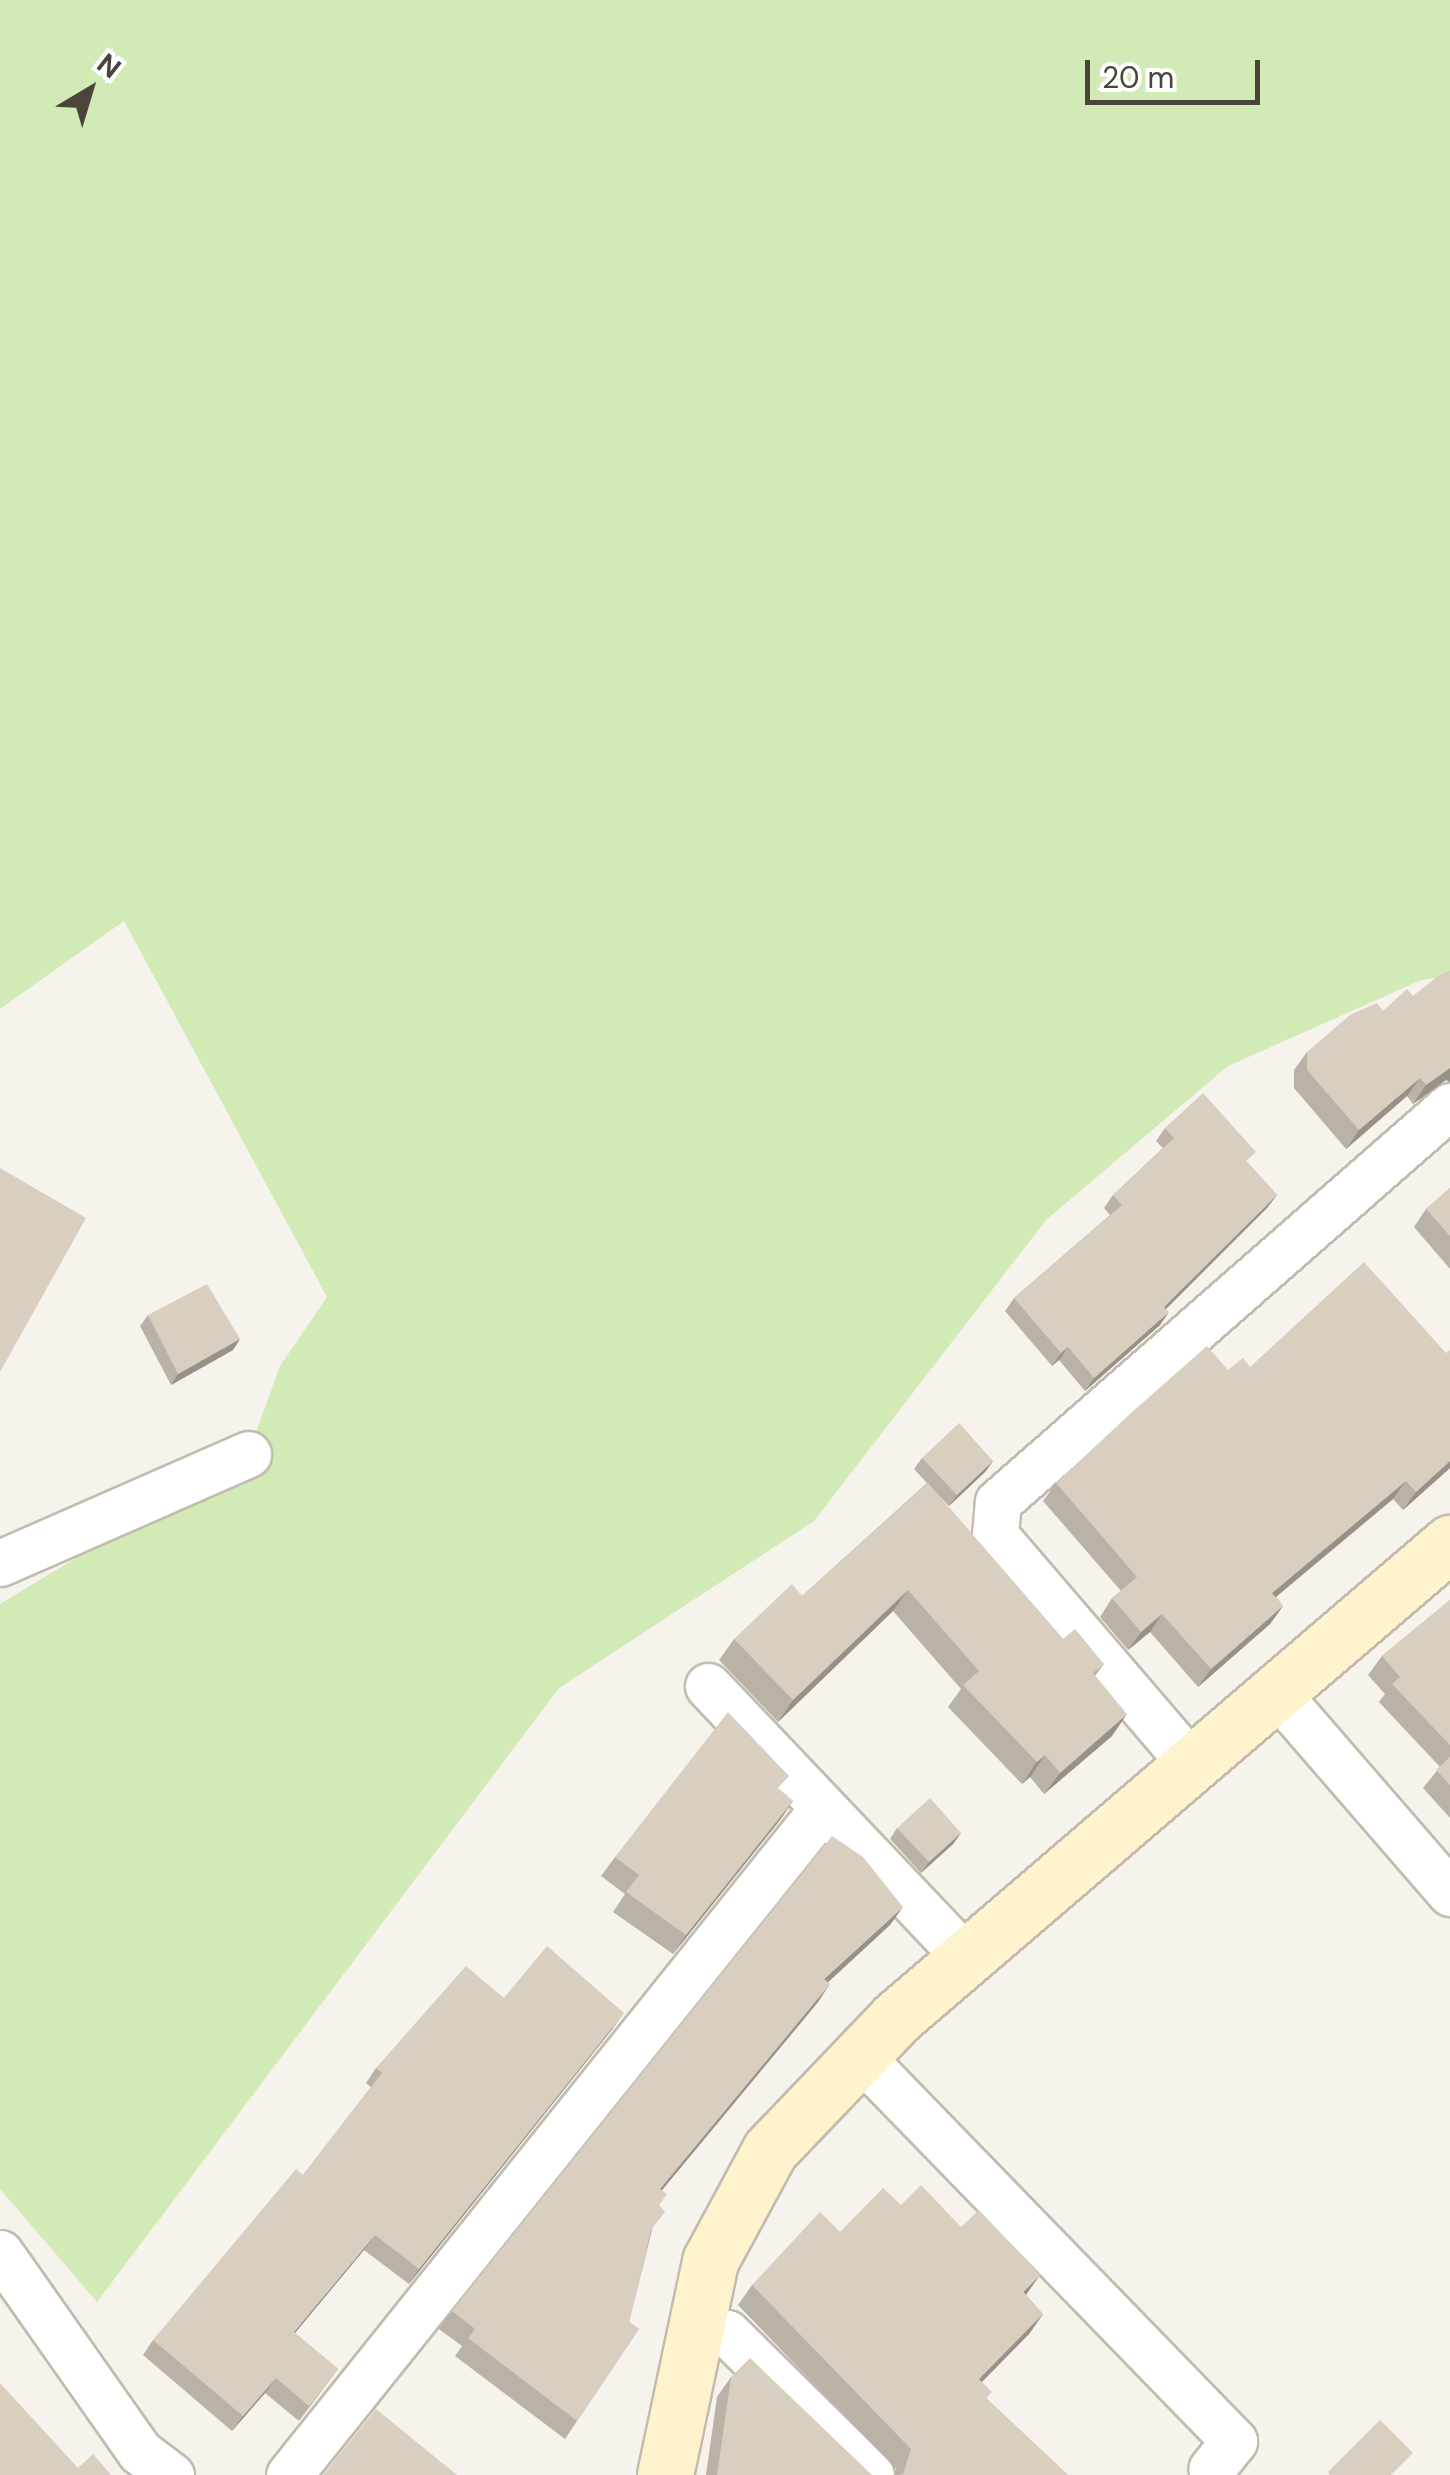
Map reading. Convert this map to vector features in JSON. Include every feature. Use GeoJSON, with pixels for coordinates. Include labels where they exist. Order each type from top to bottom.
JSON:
{"type":"FeatureCollection","features":[{"type":"Feature","properties":{"kind":"street"},"geometry":{"type":"LineString","coordinates":[[1192,1765],[995,1535],[998,1502],[1450,1106]]}},
{"type":"Feature","properties":{"kind":"street"},"geometry":{"type":"LineString","coordinates":[[0,1563],[248,1454]]}},
{"type":"Feature","properties":{"kind":"street"},"geometry":{"type":"LineString","coordinates":[[665,2475],[710,2261],[770,2150],[860,2056],[966,1958],[1450,1543]]}},
{"type":"Feature","properties":{"kind":"street"},"geometry":{"type":"LineString","coordinates":[[708,1686],[966,1958]]}},
{"type":"Feature","properties":{"kind":"street"},"geometry":{"type":"LineString","coordinates":[[1276,1692],[1450,1893]]}},
{"type":"Feature","properties":{"kind":"street"},"geometry":{"type":"LineString","coordinates":[[289,2475],[824,1808]]}},
{"type":"Feature","properties":{"kind":"street"},"geometry":{"type":"LineString","coordinates":[[860,2056],[1234,2442],[1210,2470]]}},
{"type":"Feature","properties":{"kind":"street"},"geometry":{"type":"LineString","coordinates":[[0,2253],[140,2452],[171,2475]]}},
{"type":"Feature","properties":{"kind":"street"},"geometry":{"type":"LineString","coordinates":[[696,2328],[727,2333],[871,2475]]}},
{"type":"Feature","properties":{"kind":"green space"},"geometry":{"type":"Polygon","coordinates":[[[0,0],[1450,0],[1450,975],[1419,981],[1228,1066],[1046,1220],[814,1521],[559,1688],[97,2302],[0,2189],[0,1604],[248,1454],[280,1366],[327,1297],[124,921],[0,1009],[0,0]]]}},
{"type":"Feature","properties":{"kind":"building"},"geometry":{"type":"Polygon","coordinates":[[[1450,971],[1450,1068],[1426,1085],[1420,1078],[1359,1130],[1307,1070],[1307,1052],[1350,1015],[1377,1003],[1383,1011],[1407,989],[1413,996],[1450,971]]]}},
{"type":"Feature","properties":{"kind":"building"},"geometry":{"type":"Polygon","coordinates":[[[1203,1093],[1256,1152],[1246,1161],[1277,1195],[1164,1307],[1169,1312],[1094,1378],[1068,1347],[1061,1353],[1014,1298],[1122,1205],[1113,1195],[1174,1138],[1165,1128],[1203,1093]]]}},
{"type":"Feature","properties":{"kind":"building"},"geometry":{"type":"Polygon","coordinates":[[[0,1168],[86,1218],[0,1372],[0,1168]]]}},
{"type":"Feature","properties":{"kind":"building"},"geometry":{"type":"Polygon","coordinates":[[[1450,1188],[1450,1236],[1426,1209],[1450,1188]]]}},
{"type":"Feature","properties":{"kind":"building"},"geometry":{"type":"Polygon","coordinates":[[[1364,1262],[1446,1353],[1450,1350],[1450,1461],[1416,1492],[1406,1481],[1272,1593],[1283,1606],[1211,1669],[1162,1614],[1141,1632],[1112,1598],[1137,1577],[1056,1483],[1207,1346],[1228,1370],[1243,1358],[1250,1367],[1364,1262]]]}},
{"type":"Feature","properties":{"kind":"building"},"geometry":{"type":"Polygon","coordinates":[[[207,1284],[240,1339],[178,1374],[148,1315],[207,1284]]]}},
{"type":"Feature","properties":{"kind":"building"},"geometry":{"type":"Polygon","coordinates":[[[959,1423],[993,1461],[957,1495],[922,1458],[959,1423]]]}},
{"type":"Feature","properties":{"kind":"building"},"geometry":{"type":"Polygon","coordinates":[[[928,1483],[1063,1639],[1075,1629],[1104,1664],[1093,1673],[1127,1714],[1060,1773],[1045,1755],[1037,1762],[963,1685],[979,1671],[908,1590],[793,1700],[734,1639],[792,1584],[802,1596],[928,1483]]]}},
{"type":"Feature","properties":{"kind":"building"},"geometry":{"type":"Polygon","coordinates":[[[1450,1600],[1450,1745],[1392,1684],[1400,1677],[1382,1656],[1450,1600]]]}},
{"type":"Feature","properties":{"kind":"building"},"geometry":{"type":"Polygon","coordinates":[[[728,1712],[789,1776],[778,1788],[793,1801],[686,1935],[626,1892],[639,1875],[615,1857],[728,1712]]]}},
{"type":"Feature","properties":{"kind":"building"},"geometry":{"type":"Polygon","coordinates":[[[1450,1757],[1450,1785],[1436,1770],[1450,1757]]]}},
{"type":"Feature","properties":{"kind":"building"},"geometry":{"type":"Polygon","coordinates":[[[930,1798],[961,1833],[929,1862],[897,1828],[930,1798]]]}},
{"type":"Feature","properties":{"kind":"building"},"geometry":{"type":"Polygon","coordinates":[[[832,1836],[863,1857],[903,1907],[824,1979],[830,1984],[660,2189],[667,2194],[659,2205],[665,2212],[651,2230],[629,2322],[639,2329],[577,2421],[468,2338],[475,2329],[452,2311],[832,1836]]]}},
{"type":"Feature","properties":{"kind":"building"},"geometry":{"type":"Polygon","coordinates":[[[547,1946],[624,2013],[419,2269],[375,2235],[294,2332],[338,2369],[309,2406],[276,2378],[243,2416],[153,2340],[296,2169],[303,2175],[382,2073],[376,2068],[466,1966],[504,1998],[547,1946]]]}},
{"type":"Feature","properties":{"kind":"building"},"geometry":{"type":"Polygon","coordinates":[[[921,2185],[961,2227],[979,2210],[1040,2275],[1023,2292],[1043,2314],[979,2379],[992,2392],[986,2398],[1068,2475],[898,2475],[903,2474],[911,2449],[752,2285],[820,2212],[840,2232],[883,2188],[901,2205],[921,2185]]]}},
{"type":"Feature","properties":{"kind":"building"},"geometry":{"type":"Polygon","coordinates":[[[750,2358],[872,2475],[717,2475],[731,2377],[750,2358]]]}},
{"type":"Feature","properties":{"kind":"building"},"geometry":{"type":"Polygon","coordinates":[[[0,2383],[78,2468],[93,2454],[111,2475],[0,2475],[0,2383]]]}},
{"type":"Feature","properties":{"kind":"building"},"geometry":{"type":"Polygon","coordinates":[[[376,2409],[457,2475],[323,2475],[376,2409]]]}},
{"type":"Feature","properties":{"kind":"building"},"geometry":{"type":"Polygon","coordinates":[[[1380,2420],[1413,2453],[1391,2475],[1330,2475],[1328,2472],[1380,2420]]]}}]}
